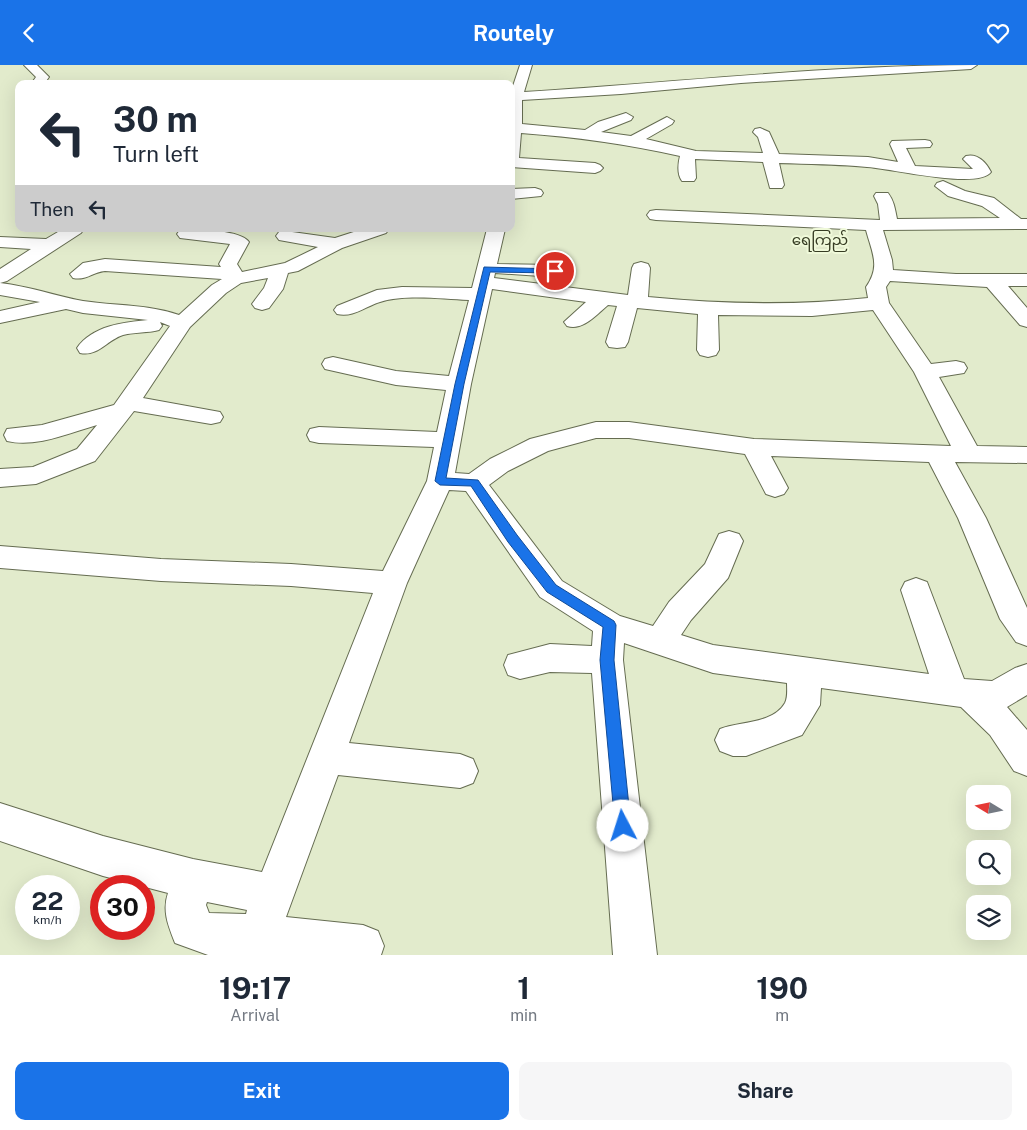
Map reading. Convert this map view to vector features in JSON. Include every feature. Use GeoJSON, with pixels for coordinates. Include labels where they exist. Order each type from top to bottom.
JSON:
{"type":"FeatureCollection","features":[{"type":"Feature","properties":{"kind":"street"},"geometry":{"type":"LineString","coordinates":[[30,65],[43,77],[40,80]]}},
{"type":"Feature","properties":{"kind":"street"},"geometry":{"type":"LineString","coordinates":[[515,94],[526,65]]}},
{"type":"Feature","properties":{"kind":"street"},"geometry":{"type":"LineString","coordinates":[[515,97],[741,79],[971,65]]}},
{"type":"Feature","properties":{"kind":"street"},"geometry":{"type":"LineString","coordinates":[[515,112],[515,134]]}},
{"type":"Feature","properties":{"kind":"street"},"geometry":{"type":"LineString","coordinates":[[587,134],[614,120],[626,117]]}},
{"type":"Feature","properties":{"kind":"street"},"geometry":{"type":"LineString","coordinates":[[633,141],[667,121]]}},
{"type":"Feature","properties":{"kind":"street"},"geometry":{"type":"LineString","coordinates":[[516,128],[587,134],[633,141],[692,155],[771,159],[802,167],[868,162],[909,170],[938,173],[978,174],[983,172],[971,159]]}},
{"type":"Feature","properties":{"kind":"street"},"geometry":{"type":"LineString","coordinates":[[760,132],[764,135],[776,185]]}},
{"type":"Feature","properties":{"kind":"street"},"geometry":{"type":"LineString","coordinates":[[688,178],[686,165],[692,155],[733,141]]}},
{"type":"Feature","properties":{"kind":"street"},"geometry":{"type":"LineString","coordinates":[[909,170],[897,144],[925,144]]}},
{"type":"Feature","properties":{"kind":"street"},"geometry":{"type":"LineString","coordinates":[[515,160],[595,168]]}},
{"type":"Feature","properties":{"kind":"street"},"geometry":{"type":"LineString","coordinates":[[943,186],[956,195],[986,201],[995,205],[1022,224]]}},
{"type":"Feature","properties":{"kind":"street"},"geometry":{"type":"LineString","coordinates":[[515,194],[535,193]]}},
{"type":"Feature","properties":{"kind":"street"},"geometry":{"type":"LineString","coordinates":[[882,197],[886,204],[881,225],[884,275],[876,287],[879,303],[925,372],[969,454]]}},
{"type":"Feature","properties":{"kind":"street"},"geometry":{"type":"LineString","coordinates":[[656,215],[881,225],[1022,224]]}},
{"type":"Feature","properties":{"kind":"street"},"geometry":{"type":"LineString","coordinates":[[80,274],[90,267],[105,265],[234,277],[274,271],[317,255],[336,244],[371,232]]}},
{"type":"Feature","properties":{"kind":"street"},"geometry":{"type":"LineString","coordinates":[[361,252],[382,232]]}},
{"type":"Feature","properties":{"kind":"street"},"geometry":{"type":"LineString","coordinates":[[255,946],[273,894],[392,583],[440,481],[459,384],[495,232]]}},
{"type":"Feature","properties":{"kind":"street"},"geometry":{"type":"LineString","coordinates":[[186,234],[232,239],[240,242],[228,264],[234,277]]}},
{"type":"Feature","properties":{"kind":"street"},"geometry":{"type":"LineString","coordinates":[[0,242],[58,235]]}},
{"type":"Feature","properties":{"kind":"street"},"geometry":{"type":"LineString","coordinates":[[0,277],[58,235]]}},
{"type":"Feature","properties":{"kind":"street"},"geometry":{"type":"LineString","coordinates":[[284,236],[336,244]]}},
{"type":"Feature","properties":{"kind":"street"},"geometry":{"type":"LineString","coordinates":[[617,342],[633,302],[641,268]]}},
{"type":"Feature","properties":{"kind":"street"},"geometry":{"type":"LineString","coordinates":[[262,303],[273,289],[279,275],[274,271]]}},
{"type":"Feature","properties":{"kind":"street"},"geometry":{"type":"LineString","coordinates":[[344,310],[377,296],[555,271]]}},
{"type":"Feature","properties":{"kind":"street"},"geometry":{"type":"LineString","coordinates":[[884,275],[998,285],[1027,295]]}},
{"type":"Feature","properties":{"kind":"street"},"geometry":{"type":"LineString","coordinates":[[0,478],[36,475],[86,455],[126,406],[179,321],[234,277]]}},
{"type":"Feature","properties":{"kind":"street"},"geometry":{"type":"LineString","coordinates":[[998,285],[1027,280]]}},
{"type":"Feature","properties":{"kind":"street"},"geometry":{"type":"LineString","coordinates":[[484,282],[603,299],[708,308],[802,310],[879,303]]}},
{"type":"Feature","properties":{"kind":"street"},"geometry":{"type":"LineString","coordinates":[[998,285],[1027,321]]}},
{"type":"Feature","properties":{"kind":"street"},"geometry":{"type":"LineString","coordinates":[[0,289],[20,291],[84,307],[160,315],[179,321]]}},
{"type":"Feature","properties":{"kind":"street"},"geometry":{"type":"LineString","coordinates":[[574,322],[603,299]]}},
{"type":"Feature","properties":{"kind":"street"},"geometry":{"type":"LineString","coordinates":[[0,317],[64,303]]}},
{"type":"Feature","properties":{"kind":"street"},"geometry":{"type":"LineString","coordinates":[[708,308],[708,350]]}},
{"type":"Feature","properties":{"kind":"street"},"geometry":{"type":"LineString","coordinates":[[802,310],[808,331]]}},
{"type":"Feature","properties":{"kind":"street"},"geometry":{"type":"LineString","coordinates":[[88,348],[103,336],[117,329],[156,326],[179,321]]}},
{"type":"Feature","properties":{"kind":"street"},"geometry":{"type":"LineString","coordinates":[[333,363],[396,378],[459,384]]}},
{"type":"Feature","properties":{"kind":"street"},"geometry":{"type":"LineString","coordinates":[[925,372],[956,368]]}},
{"type":"Feature","properties":{"kind":"street"},"geometry":{"type":"LineString","coordinates":[[16,435],[43,433],[126,406],[211,417]]}},
{"type":"Feature","properties":{"kind":"street"},"geometry":{"type":"LineString","coordinates":[[440,481],[474,483],[499,465],[539,445],[596,430],[629,430],[754,447],[938,454],[1027,455]]}},
{"type":"Feature","properties":{"kind":"street"},"geometry":{"type":"LineString","coordinates":[[319,435],[447,440]]}},
{"type":"Feature","properties":{"kind":"street"},"geometry":{"type":"LineString","coordinates":[[754,447],[775,488]]}},
{"type":"Feature","properties":{"kind":"street"},"geometry":{"type":"LineString","coordinates":[[938,454],[972,518],[1011,610],[1027,633]]}},
{"type":"Feature","properties":{"kind":"street"},"geometry":{"type":"LineString","coordinates":[[474,483],[513,539],[552,589],[608,642],[635,955]]}},
{"type":"Feature","properties":{"kind":"street"},"geometry":{"type":"LineString","coordinates":[[660,643],[680,611],[718,570],[729,541]]}},
{"type":"Feature","properties":{"kind":"street"},"geometry":{"type":"LineString","coordinates":[[0,557],[161,570],[291,575],[392,583]]}},
{"type":"Feature","properties":{"kind":"street"},"geometry":{"type":"LineString","coordinates":[[916,590],[961,692],[1021,740]]}},
{"type":"Feature","properties":{"kind":"street"},"geometry":{"type":"LineString","coordinates":[[520,665],[608,642],[660,643],[713,659],[996,696],[1027,678]]}},
{"type":"Feature","properties":{"kind":"street"},"geometry":{"type":"LineString","coordinates":[[734,740],[746,740],[790,724],[802,705],[805,671]]}},
{"type":"Feature","properties":{"kind":"street"},"geometry":{"type":"LineString","coordinates":[[327,757],[460,771]]}},
{"type":"Feature","properties":{"kind":"street"},"geometry":{"type":"LineString","coordinates":[[0,822],[102,856],[193,879],[273,894]]}},
{"type":"Feature","properties":{"kind":"street"},"geometry":{"type":"LineString","coordinates":[[193,879],[185,905],[190,928],[255,946],[363,947]]}},
{"type":"Feature","properties":{"kind":"district","name":"ရေကြည်"},"geometry":{"type":"Point","coordinates":[820,239]}},
{"type":"Feature","properties":{"kind":"route"},"geometry":{"type":"LineString","coordinates":[[555,271],[486,269],[459,384],[440,481],[474,483],[513,539],[552,589],[610,625],[607,660],[623,826]]}}]}
